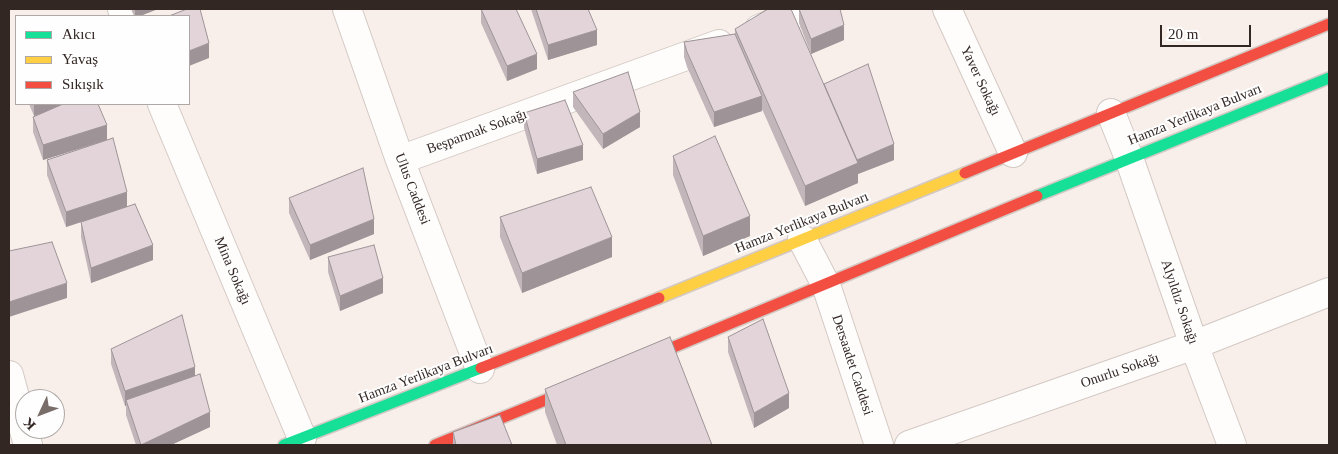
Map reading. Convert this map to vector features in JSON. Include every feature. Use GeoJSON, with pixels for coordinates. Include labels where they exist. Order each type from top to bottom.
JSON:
{"type":"FeatureCollection","features":[{"type":"Feature","properties":{"kind":"main road","name":"Hamza Yerlikaya Bulvarı"},"geometry":{"type":"LineString","coordinates":[[293,442],[480,369],[1329,24]]}},
{"type":"Feature","properties":{"kind":"main road","name":"Hamza Yerlikaya Bulvarı"},"geometry":{"type":"LineString","coordinates":[[628,366],[1129,158],[1329,78]]}},
{"type":"Feature","properties":{"kind":"main road"},"geometry":{"type":"LineString","coordinates":[[435,445],[592,381]]}},
{"type":"Feature","properties":{"kind":"street","name":"Ulus Caddesi"},"geometry":{"type":"LineString","coordinates":[[347,9],[400,160],[480,369]]}},
{"type":"Feature","properties":{"kind":"street","name":"Beşparmak Sokağı"},"geometry":{"type":"LineString","coordinates":[[400,160],[750,32],[806,9]]}},
{"type":"Feature","properties":{"kind":"street","name":"Yaver Sokağı"},"geometry":{"type":"LineString","coordinates":[[947,9],[1013,153]]}},
{"type":"Feature","properties":{"kind":"street","name":"Mina Sokağı"},"geometry":{"type":"LineString","coordinates":[[162,105],[293,442]]}},
{"type":"Feature","properties":{"kind":"street","name":"Alyıldız Sokağı"},"geometry":{"type":"LineString","coordinates":[[1111,113],[1129,158],[1194,345],[1232,445]]}},
{"type":"Feature","properties":{"kind":"street","name":"Dersaadet Caddesi"},"geometry":{"type":"LineString","coordinates":[[802,239],[826,285],[879,445]]}},
{"type":"Feature","properties":{"kind":"street","name":"Onurlu Sokağı"},"geometry":{"type":"LineString","coordinates":[[909,445],[1194,345],[1329,292]]}},
{"type":"Feature","properties":{"kind":"street"},"geometry":{"type":"LineString","coordinates":[[9,376],[28,445]]}},
{"type":"Feature","properties":{"kind":"building"},"geometry":{"type":"Polygon","coordinates":[[[187,9],[200,9],[209,43],[190,51],[190,15],[172,15],[187,9]]]}},
{"type":"Feature","properties":{"kind":"building"},"geometry":{"type":"Polygon","coordinates":[[[481,9],[516,9],[537,54],[507,66],[481,9]]]}},
{"type":"Feature","properties":{"kind":"building"},"geometry":{"type":"Polygon","coordinates":[[[536,9],[588,9],[597,30],[548,45],[536,9]]]}},
{"type":"Feature","properties":{"kind":"building"},"geometry":{"type":"Polygon","coordinates":[[[768,9],[791,9],[858,163],[805,186],[735,29],[768,9]]]}},
{"type":"Feature","properties":{"kind":"building"},"geometry":{"type":"Polygon","coordinates":[[[799,9],[840,9],[844,25],[811,39],[799,9]]]}},
{"type":"Feature","properties":{"kind":"building"},"geometry":{"type":"Polygon","coordinates":[[[735,34],[762,96],[714,112],[684,42],[735,34]]]}},
{"type":"Feature","properties":{"kind":"building"},"geometry":{"type":"Polygon","coordinates":[[[868,64],[894,144],[857,160],[824,84],[868,64]]]}},
{"type":"Feature","properties":{"kind":"building"},"geometry":{"type":"Polygon","coordinates":[[[628,72],[640,112],[603,134],[573,92],[628,72]]]}},
{"type":"Feature","properties":{"kind":"building"},"geometry":{"type":"Polygon","coordinates":[[[565,100],[583,145],[537,159],[524,113],[565,100]]]}},
{"type":"Feature","properties":{"kind":"building"},"geometry":{"type":"Polygon","coordinates":[[[61,105],[98,105],[107,125],[43,145],[33,117],[61,105]]]}},
{"type":"Feature","properties":{"kind":"building"},"geometry":{"type":"Polygon","coordinates":[[[715,136],[750,216],[703,236],[673,156],[715,136]]]}},
{"type":"Feature","properties":{"kind":"building"},"geometry":{"type":"Polygon","coordinates":[[[113,138],[127,192],[66,212],[47,160],[113,138]]]}},
{"type":"Feature","properties":{"kind":"building"},"geometry":{"type":"Polygon","coordinates":[[[363,168],[374,219],[310,245],[289,198],[363,168]]]}},
{"type":"Feature","properties":{"kind":"building"},"geometry":{"type":"Polygon","coordinates":[[[591,187],[612,237],[522,273],[500,217],[591,187]]]}},
{"type":"Feature","properties":{"kind":"building"},"geometry":{"type":"Polygon","coordinates":[[[135,204],[153,245],[91,268],[81,222],[135,204]]]}},
{"type":"Feature","properties":{"kind":"building"},"geometry":{"type":"Polygon","coordinates":[[[52,242],[67,283],[9,302],[9,251],[52,242]]]}},
{"type":"Feature","properties":{"kind":"building"},"geometry":{"type":"Polygon","coordinates":[[[374,245],[383,278],[340,296],[328,257],[374,245]]]}},
{"type":"Feature","properties":{"kind":"building"},"geometry":{"type":"Polygon","coordinates":[[[182,315],[195,367],[125,391],[111,349],[182,315]]]}},
{"type":"Feature","properties":{"kind":"building"},"geometry":{"type":"Polygon","coordinates":[[[763,319],[789,393],[754,413],[728,337],[763,319]]]}},
{"type":"Feature","properties":{"kind":"building"},"geometry":{"type":"Polygon","coordinates":[[[670,337],[712,445],[566,445],[545,389],[670,337]]]}},
{"type":"Feature","properties":{"kind":"building"},"geometry":{"type":"Polygon","coordinates":[[[200,374],[210,412],[141,445],[126,400],[200,374]]]}},
{"type":"Feature","properties":{"kind":"building"},"geometry":{"type":"Polygon","coordinates":[[[500,415],[512,445],[456,445],[453,432],[500,415]]]}},
{"type":"Feature","properties":{"kind":"traffic: fast"},"geometry":{"type":"LineString","coordinates":[[1037,196],[1329,78]]}},
{"type":"Feature","properties":{"kind":"traffic: fast"},"geometry":{"type":"LineString","coordinates":[[284,445],[481,368]]}},
{"type":"Feature","properties":{"kind":"traffic: slow"},"geometry":{"type":"LineString","coordinates":[[659,298],[965,173]]}},
{"type":"Feature","properties":{"kind":"traffic: jam"},"geometry":{"type":"LineString","coordinates":[[965,173],[1329,24]]}},
{"type":"Feature","properties":{"kind":"traffic: jam"},"geometry":{"type":"LineString","coordinates":[[640,361],[1037,196]]}},
{"type":"Feature","properties":{"kind":"traffic: jam"},"geometry":{"type":"LineString","coordinates":[[481,368],[659,298]]}},
{"type":"Feature","properties":{"kind":"traffic: jam"},"geometry":{"type":"LineString","coordinates":[[435,445],[580,386]]}}]}
